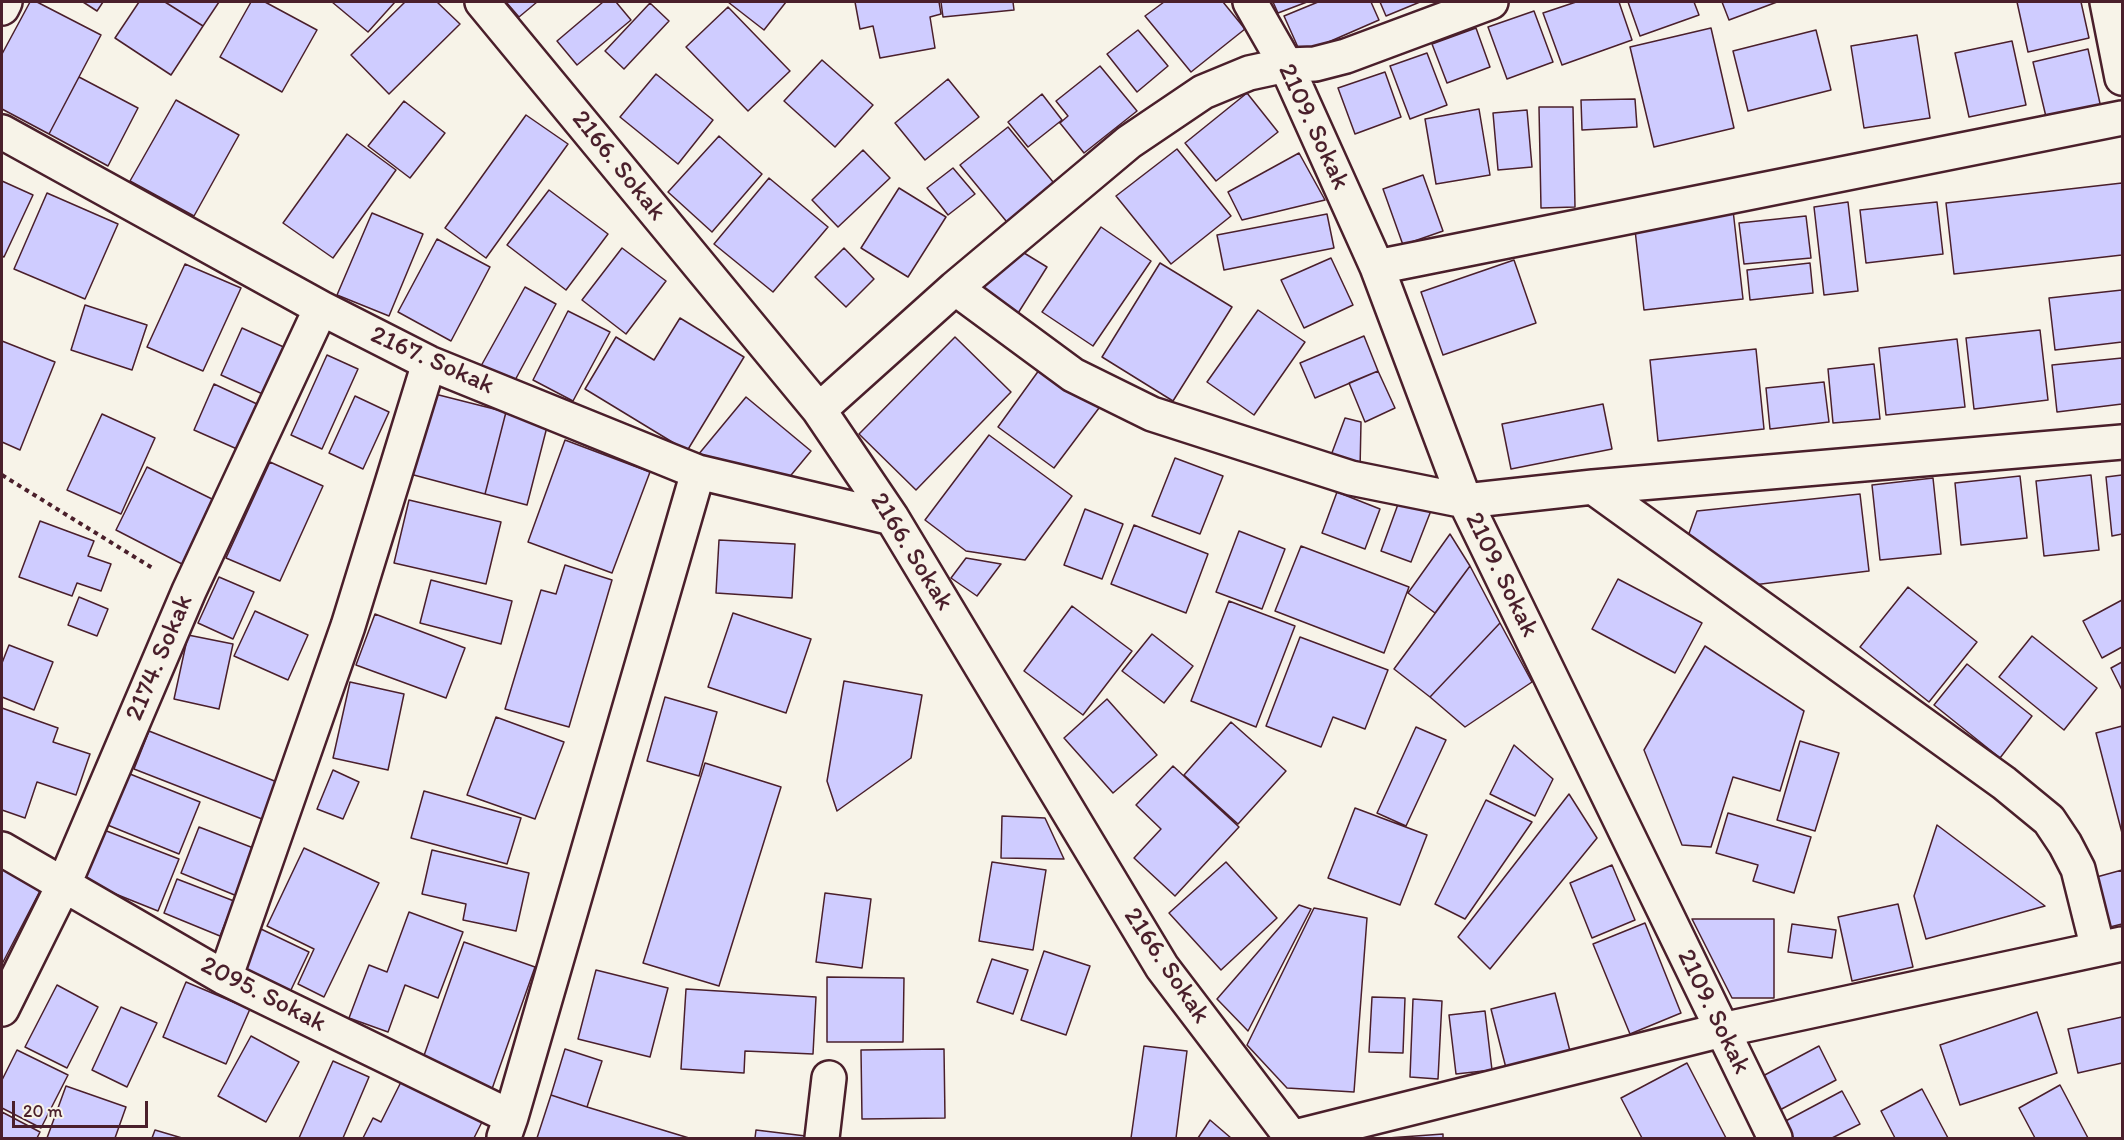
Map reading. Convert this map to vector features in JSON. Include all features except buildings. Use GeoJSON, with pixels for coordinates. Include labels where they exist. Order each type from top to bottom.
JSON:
{"type":"FeatureCollection","features":[{"type":"Feature","properties":{"kind":"street"},"geometry":{"type":"LineString","coordinates":[[2,8],[5,2]]}},
{"type":"Feature","properties":{"kind":"street","name":"2166. Sokak"},"geometry":{"type":"LineString","coordinates":[[482,2],[819,410],[892,518],[1162,967],[1291,1138]]}},
{"type":"Feature","properties":{"kind":"street","name":"2109. Sokak"},"geometry":{"type":"LineString","coordinates":[[1250,2],[1286,64],[1377,267],[1465,501],[1775,1138]]}},
{"type":"Feature","properties":{"kind":"street"},"geometry":{"type":"LineString","coordinates":[[819,410],[955,288],[1129,142],[1203,92],[1249,73],[1286,64],[1315,64],[1346,56],[1491,2]]}},
{"type":"Feature","properties":{"kind":"street"},"geometry":{"type":"LineString","coordinates":[[2107,2],[2122,78]]}},
{"type":"Feature","properties":{"kind":"street"},"geometry":{"type":"LineString","coordinates":[[1377,267],[2122,118]]}},
{"type":"Feature","properties":{"kind":"street","name":"2167. Sokak"},"geometry":{"type":"LineString","coordinates":[[2,132],[321,308],[429,363],[698,472],[892,518]]}},
{"type":"Feature","properties":{"kind":"street"},"geometry":{"type":"LineString","coordinates":[[955,288],[1073,375],[1152,414],[1351,478],[1465,501],[1593,487],[2122,442]]}},
{"type":"Feature","properties":{"kind":"street","name":"2174. Sokak"},"geometry":{"type":"LineString","coordinates":[[2,1009],[64,884],[189,591],[321,308]]}},
{"type":"Feature","properties":{"kind":"street"},"geometry":{"type":"LineString","coordinates":[[225,978],[348,626],[429,363]]}},
{"type":"Feature","properties":{"kind":"street"},"geometry":{"type":"LineString","coordinates":[[507,1128],[698,472]]}},
{"type":"Feature","properties":{"kind":"street"},"geometry":{"type":"LineString","coordinates":[[1291,1138],[1722,1030],[2110,946],[2078,869],[2049,820],[2004,783],[1593,487]]}},
{"type":"Feature","properties":{"kind":"street","name":"2095. Sokak"},"geometry":{"type":"LineString","coordinates":[[2,849],[225,978],[507,1128]]}},
{"type":"Feature","properties":{"kind":"street"},"geometry":{"type":"LineString","coordinates":[[822,1138],[829,1078]]}},
{"type":"Feature","properties":{"kind":"path"},"geometry":{"type":"LineString","coordinates":[[2,474],[189,591]]}}]}
